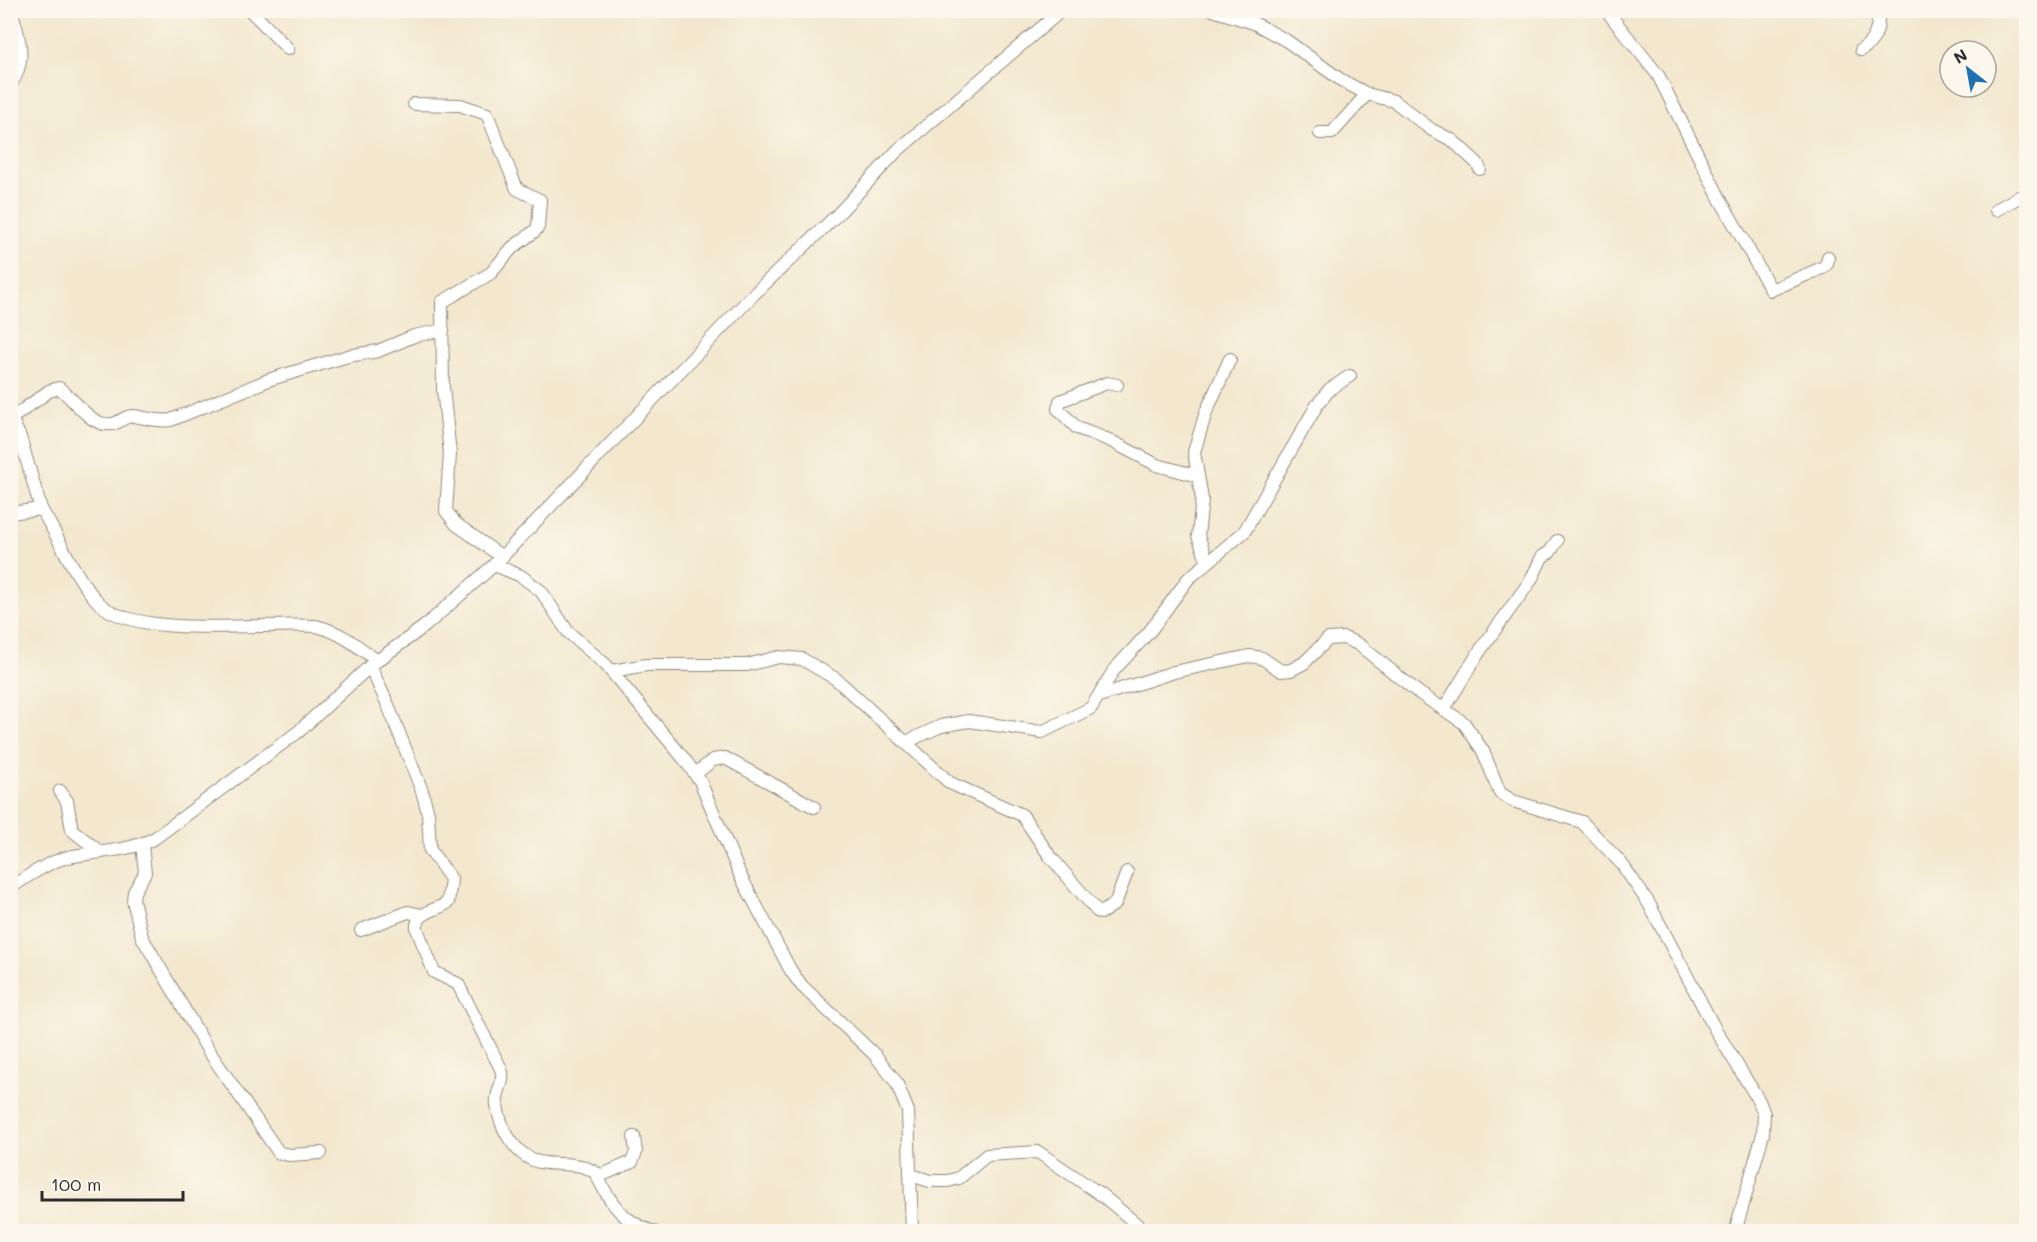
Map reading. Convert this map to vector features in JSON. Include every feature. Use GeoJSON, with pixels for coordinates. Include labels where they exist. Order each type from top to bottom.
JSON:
{"type":"FeatureCollection","features":[{"type":"Feature","properties":{"kind":"street"},"geometry":{"type":"LineString","coordinates":[[10,85],[19,68],[21,55],[20,39],[11,10]]}},
{"type":"Feature","properties":{"kind":"street"},"geometry":{"type":"LineString","coordinates":[[250,10],[288,49]]}},
{"type":"Feature","properties":{"kind":"street"},"geometry":{"type":"LineString","coordinates":[[10,888],[35,872],[66,858],[142,844],[298,732],[373,664],[425,626],[498,561],[754,294],[838,214],[897,151],[1062,10]]}},
{"type":"Feature","properties":{"kind":"street"},"geometry":{"type":"LineString","coordinates":[[1213,10],[1254,23],[1287,41],[1341,80],[1367,94],[1394,101],[1432,130],[1452,140],[1477,163],[1480,169]]}},
{"type":"Feature","properties":{"kind":"street"},"geometry":{"type":"LineString","coordinates":[[1606,10],[1658,75],[1719,197],[1771,290],[1822,268],[1827,264],[1828,257]]}},
{"type":"Feature","properties":{"kind":"street"},"geometry":{"type":"LineString","coordinates":[[1861,50],[1869,45],[1876,32],[1877,10]]}},
{"type":"Feature","properties":{"kind":"street"},"geometry":{"type":"LineString","coordinates":[[1320,132],[1332,133],[1367,94]]}},
{"type":"Feature","properties":{"kind":"street"},"geometry":{"type":"LineString","coordinates":[[414,104],[460,105],[487,114],[517,189],[540,200],[538,226],[535,231],[512,248],[491,273],[442,302],[443,388],[450,454],[446,511],[456,524],[498,561],[535,585],[568,632],[612,671],[695,774],[741,877],[791,971],[802,986],[874,1054],[903,1093],[909,1111],[912,1232]]}},
{"type":"Feature","properties":{"kind":"street"},"geometry":{"type":"LineString","coordinates":[[1996,210],[2026,193]]}},
{"type":"Feature","properties":{"kind":"street"},"geometry":{"type":"LineString","coordinates":[[443,330],[414,336],[378,351],[354,354],[272,379],[171,420],[153,421],[130,416],[112,424],[103,423],[85,412],[59,388],[49,391],[11,417],[20,437],[41,509],[89,591],[101,605],[115,614],[161,624],[316,626],[329,629],[351,640],[373,664],[422,791],[428,813],[430,850],[451,879],[448,902],[422,915],[417,923],[417,929],[434,972],[458,984],[501,1069],[503,1079],[498,1089],[497,1104],[507,1133],[517,1150],[539,1162],[581,1166],[596,1174],[609,1175],[632,1162],[636,1152],[634,1137]]}},
{"type":"Feature","properties":{"kind":"street"},"geometry":{"type":"LineString","coordinates":[[1208,562],[1198,536],[1202,499],[1194,452],[1206,412],[1230,359]]}},
{"type":"Feature","properties":{"kind":"street"},"geometry":{"type":"LineString","coordinates":[[906,742],[941,726],[961,722],[977,721],[1030,732],[1048,731],[1083,713],[1099,696],[1120,663],[1150,631],[1188,579],[1244,532],[1321,399],[1334,386],[1350,376]]}},
{"type":"Feature","properties":{"kind":"street"},"geometry":{"type":"LineString","coordinates":[[1117,385],[1107,383],[1060,401],[1058,409],[1077,428],[1109,440],[1157,465],[1198,476]]}},
{"type":"Feature","properties":{"kind":"street"},"geometry":{"type":"LineString","coordinates":[[10,513],[41,509]]}},
{"type":"Feature","properties":{"kind":"street"},"geometry":{"type":"LineString","coordinates":[[1444,709],[1484,645],[1531,580],[1542,557],[1550,552],[1557,541]]}},
{"type":"Feature","properties":{"kind":"street"},"geometry":{"type":"LineString","coordinates":[[1099,696],[1174,672],[1249,656],[1262,658],[1281,671],[1291,670],[1304,663],[1328,639],[1338,637],[1358,644],[1419,693],[1464,723],[1475,738],[1500,794],[1513,801],[1582,822],[1621,863],[1648,902],[1715,1029],[1762,1109],[1763,1134],[1735,1232]]}},
{"type":"Feature","properties":{"kind":"street"},"geometry":{"type":"LineString","coordinates":[[612,671],[646,665],[747,665],[779,657],[802,659],[836,680],[906,742],[938,774],[961,790],[1022,815],[1049,855],[1097,911],[1101,913],[1115,904],[1127,872]]}},
{"type":"Feature","properties":{"kind":"street"},"geometry":{"type":"LineString","coordinates":[[695,774],[713,760],[726,758],[814,807]]}},
{"type":"Feature","properties":{"kind":"street"},"geometry":{"type":"LineString","coordinates":[[60,791],[67,801],[72,830],[100,852]]}},
{"type":"Feature","properties":{"kind":"street"},"geometry":{"type":"LineString","coordinates":[[142,844],[145,873],[134,892],[136,919],[142,937],[190,1020],[279,1153],[290,1155],[321,1153]]}},
{"type":"Feature","properties":{"kind":"street"},"geometry":{"type":"LineString","coordinates":[[361,930],[408,912],[422,915]]}},
{"type":"Feature","properties":{"kind":"street"},"geometry":{"type":"LineString","coordinates":[[911,1175],[930,1181],[948,1181],[959,1178],[987,1155],[1038,1152],[1103,1196],[1146,1232]]}},
{"type":"Feature","properties":{"kind":"street"},"geometry":{"type":"LineString","coordinates":[[596,1174],[609,1200],[631,1223],[654,1232]]}}]}
